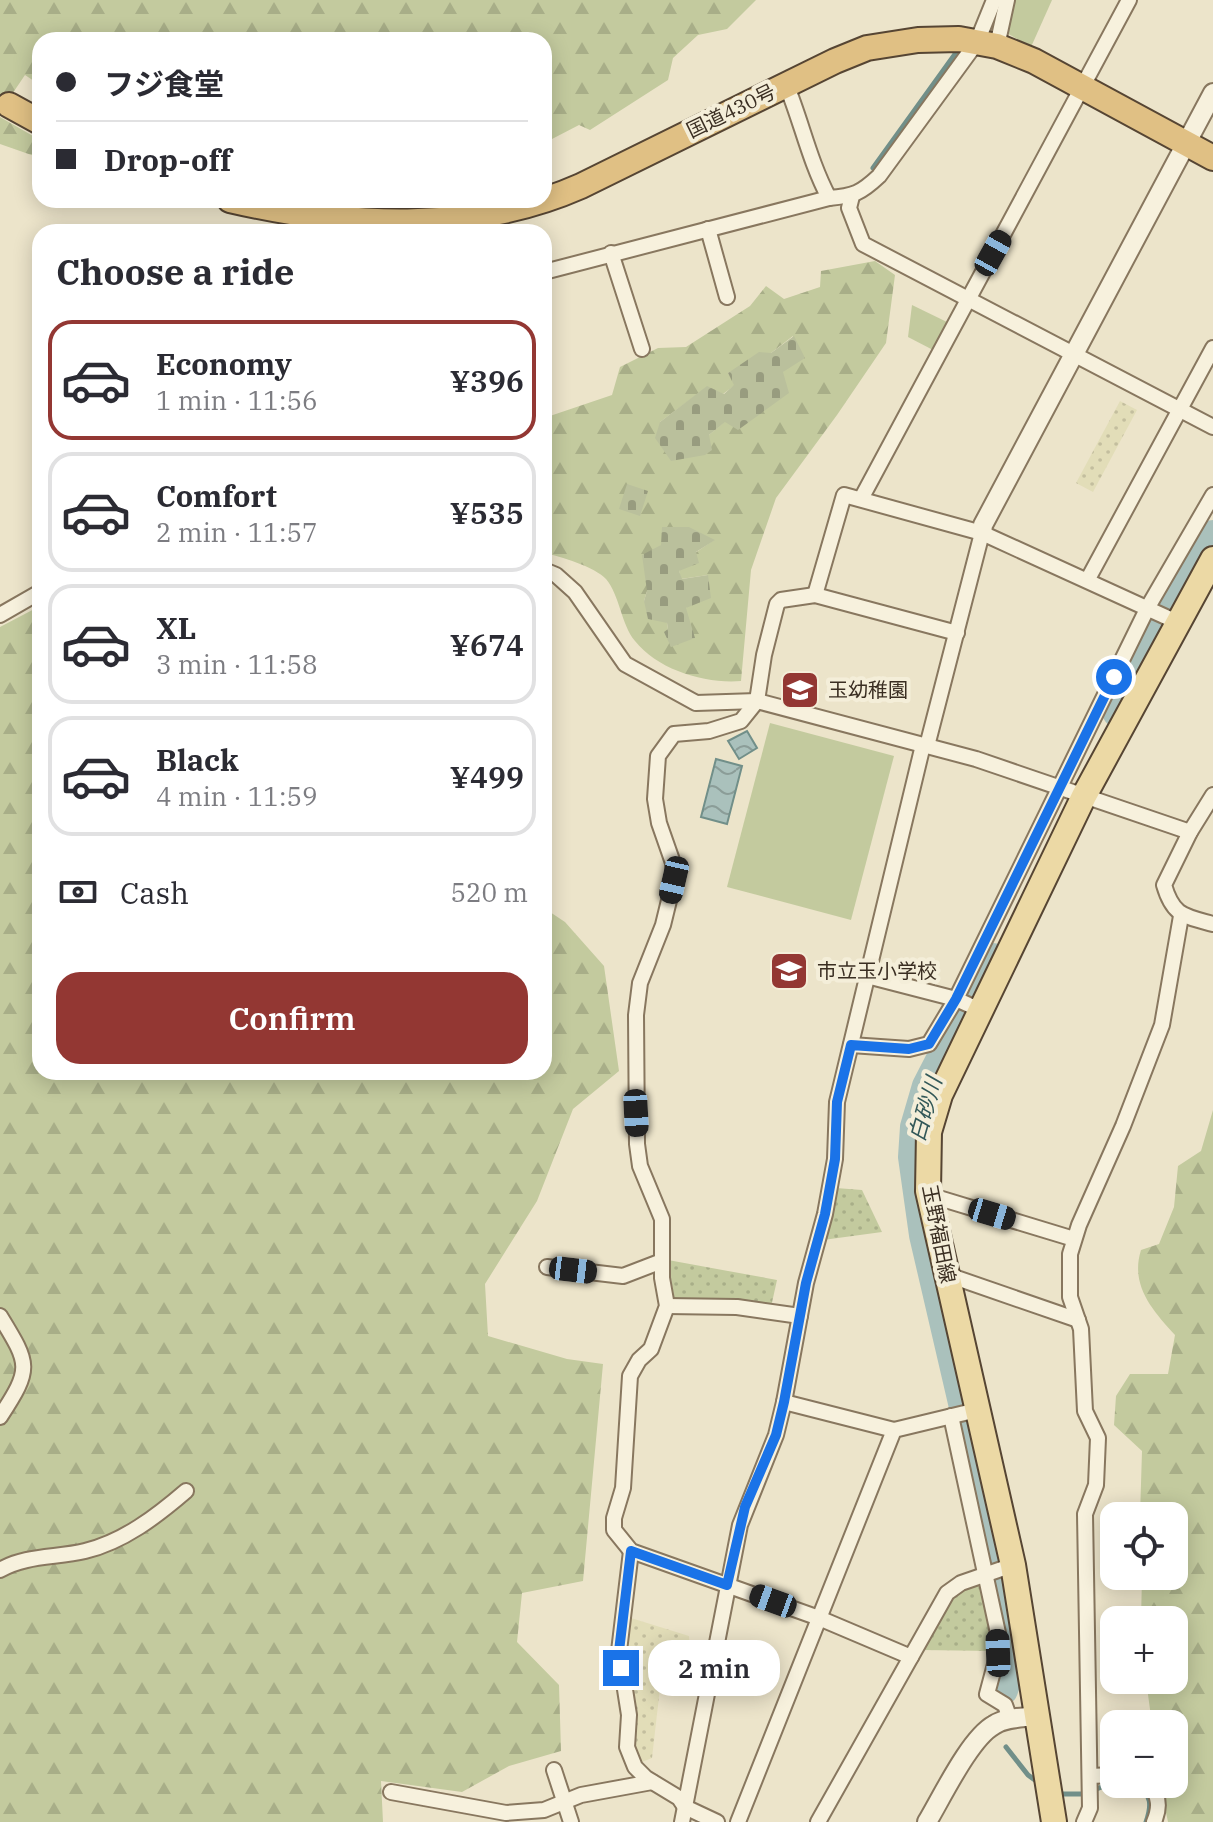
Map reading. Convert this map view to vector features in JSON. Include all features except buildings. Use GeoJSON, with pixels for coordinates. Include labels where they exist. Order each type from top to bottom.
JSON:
{"type":"FeatureCollection","features":[{"type":"Feature","properties":{"kind":"highway","name":"国道430号"},"geometry":{"type":"LineString","coordinates":[[552,199],[786,84],[867,48],[887,43],[959,39],[987,44],[1034,61],[1213,158]]}},
{"type":"Feature","properties":{"kind":"highway"},"geometry":{"type":"LineString","coordinates":[[9,105],[32,118]]}},
{"type":"Feature","properties":{"kind":"highway","name":"国道430号"},"geometry":{"type":"LineString","coordinates":[[274,208],[399,224]]}},
{"type":"Feature","properties":{"kind":"highway","name":"国道430号"},"geometry":{"type":"LineString","coordinates":[[444,224],[518,208]]}},
{"type":"Feature","properties":{"kind":"main road","name":"玉野福田線"},"geometry":{"type":"LineString","coordinates":[[1054,1822],[1036,1716],[963,1413],[945,1274],[929,1195],[929,1132],[968,1004],[1071,791],[1213,559]]}},
{"type":"Feature","properties":{"kind":"street"},"geometry":{"type":"LineString","coordinates":[[987,44],[994,0]]}},
{"type":"Feature","properties":{"kind":"street"},"geometry":{"type":"LineString","coordinates":[[552,270],[829,198],[852,196],[879,176],[987,44],[1007,0]]}},
{"type":"Feature","properties":{"kind":"street"},"geometry":{"type":"LineString","coordinates":[[861,499],[1129,0]]}},
{"type":"Feature","properties":{"kind":"street"},"geometry":{"type":"LineString","coordinates":[[786,84],[801,121],[813,168],[829,198]]}},
{"type":"Feature","properties":{"kind":"street"},"geometry":{"type":"LineString","coordinates":[[683,1815],[745,1507],[776,1435],[784,1402],[833,1173],[837,1102],[983,525],[1213,93]]}},
{"type":"Feature","properties":{"kind":"street"},"geometry":{"type":"LineString","coordinates":[[852,196],[849,208],[863,244],[1213,427]]}},
{"type":"Feature","properties":{"kind":"street"},"geometry":{"type":"LineString","coordinates":[[708,229],[727,297]]}},
{"type":"Feature","properties":{"kind":"street"},"geometry":{"type":"LineString","coordinates":[[611,253],[642,349]]}},
{"type":"Feature","properties":{"kind":"street"},"geometry":{"type":"LineString","coordinates":[[1088,579],[1213,348]]}},
{"type":"Feature","properties":{"kind":"street"},"geometry":{"type":"LineString","coordinates":[[815,595],[844,495],[982,533],[1175,620]]}},
{"type":"Feature","properties":{"kind":"street"},"geometry":{"type":"LineString","coordinates":[[1071,791],[1151,608],[1213,495]]}},
{"type":"Feature","properties":{"kind":"street"},"geometry":{"type":"LineString","coordinates":[[552,573],[575,592],[625,664],[696,703],[757,701],[976,759],[1190,832]]}},
{"type":"Feature","properties":{"kind":"street"},"geometry":{"type":"LineString","coordinates":[[911,1657],[819,1618],[631,1551],[614,1530],[614,1518],[623,1488],[630,1376],[639,1360],[651,1349],[667,1306],[662,1261],[662,1219],[640,1166],[636,1113],[636,1015],[640,983],[660,936],[674,880],[673,863],[659,823],[655,799],[658,756],[674,734],[709,731],[741,721],[757,701],[764,655],[777,604],[781,600],[815,595],[957,633]]}},
{"type":"Feature","properties":{"kind":"street"},"geometry":{"type":"LineString","coordinates":[[0,615],[32,597]]}},
{"type":"Feature","properties":{"kind":"street"},"geometry":{"type":"LineString","coordinates":[[1213,795],[1190,832],[1164,885],[1169,903],[1181,916],[1213,924]]}},
{"type":"Feature","properties":{"kind":"street"},"geometry":{"type":"LineString","coordinates":[[1084,1822],[1090,1808],[1085,1514],[1096,1485],[1098,1438],[1085,1411],[1081,1329],[1070,1297],[1070,1254],[1162,1025],[1181,916]]}},
{"type":"Feature","properties":{"kind":"street"},"geometry":{"type":"LineString","coordinates":[[851,1045],[909,1049],[929,1044],[968,1004],[867,976]]}},
{"type":"Feature","properties":{"kind":"street"},"geometry":{"type":"LineString","coordinates":[[929,1195],[1074,1239]]}},
{"type":"Feature","properties":{"kind":"street"},"geometry":{"type":"LineString","coordinates":[[547,1267],[623,1276],[662,1261]]}},
{"type":"Feature","properties":{"kind":"street"},"geometry":{"type":"LineString","coordinates":[[945,1274],[1078,1320]]}},
{"type":"Feature","properties":{"kind":"street"},"geometry":{"type":"LineString","coordinates":[[667,1306],[737,1307],[800,1316]]}},
{"type":"Feature","properties":{"kind":"street"},"geometry":{"type":"LineString","coordinates":[[0,1316],[18,1345],[25,1369],[18,1390],[0,1417]]}},
{"type":"Feature","properties":{"kind":"street"},"geometry":{"type":"LineString","coordinates":[[784,1402],[894,1430],[963,1413]]}},
{"type":"Feature","properties":{"kind":"street"},"geometry":{"type":"LineString","coordinates":[[738,1822],[894,1430]]}},
{"type":"Feature","properties":{"kind":"street"},"geometry":{"type":"LineString","coordinates":[[0,1570],[14,1562],[87,1551],[158,1516],[186,1491]]}},
{"type":"Feature","properties":{"kind":"street"},"geometry":{"type":"LineString","coordinates":[[631,1551],[619,1651],[629,1715],[627,1747],[635,1767],[652,1782],[679,1798],[683,1815]]}},
{"type":"Feature","properties":{"kind":"street"},"geometry":{"type":"LineString","coordinates":[[818,1822],[947,1593],[961,1583],[999,1569],[998,1653],[987,1694],[1005,1705],[1010,1719]]}},
{"type":"Feature","properties":{"kind":"street"},"geometry":{"type":"LineString","coordinates":[[927,1822],[973,1745],[986,1729],[1010,1719],[1036,1716]]}},
{"type":"Feature","properties":{"kind":"street"},"geometry":{"type":"LineString","coordinates":[[554,1770],[571,1822]]}},
{"type":"Feature","properties":{"kind":"street"},"geometry":{"type":"LineString","coordinates":[[391,1792],[506,1813],[544,1810],[581,1795],[652,1782]]}},
{"type":"Feature","properties":{"kind":"street"},"geometry":{"type":"LineString","coordinates":[[1090,1787],[1100,1782]]}},
{"type":"Feature","properties":{"kind":"street"},"geometry":{"type":"LineString","coordinates":[[1154,1822],[1159,1804],[1157,1798]]}},
{"type":"Feature","properties":{"kind":"street"},"geometry":{"type":"LineString","coordinates":[[683,1815],[717,1822]]}},
{"type":"Feature","properties":{"kind":"shaded area"},"geometry":{"type":"Polygon","coordinates":[[[1120,401],[1137,410],[1093,492],[1076,483],[1120,401]]]}},
{"type":"Feature","properties":{"kind":"shaded area"},"geometry":{"type":"Polygon","coordinates":[[[631,1618],[689,1636],[692,1680],[661,1679],[652,1758],[642,1762],[636,1748],[627,1670],[631,1618]]]}},
{"type":"Feature","properties":{"kind":"green space"},"geometry":{"type":"Polygon","coordinates":[[[0,0],[756,0],[727,29],[698,35],[673,58],[668,80],[590,130],[579,125],[552,139],[552,32],[32,32],[32,80],[25,75],[0,112],[0,0]]]}},
{"type":"Feature","properties":{"kind":"green space"},"geometry":{"type":"Polygon","coordinates":[[[1014,0],[1052,0],[1031,47],[1005,32],[1014,0]]]}},
{"type":"Feature","properties":{"kind":"green space"},"geometry":{"type":"Polygon","coordinates":[[[0,117],[32,135],[32,155],[0,144],[0,117]]]}},
{"type":"Feature","properties":{"kind":"green space"},"geometry":{"type":"Polygon","coordinates":[[[875,261],[895,275],[886,343],[776,498],[751,570],[741,681],[712,680],[683,673],[656,660],[635,641],[606,579],[586,566],[552,555],[552,415],[612,395],[620,367],[658,348],[686,347],[750,306],[766,286],[784,299],[820,287],[821,271],[875,261]],[[793,336],[771,353],[728,373],[735,385],[723,394],[707,387],[660,422],[709,435],[783,372],[793,336]],[[714,540],[661,545],[644,601],[667,623],[671,647],[686,608],[708,575],[681,579],[679,571],[695,553],[714,540]]]}},
{"type":"Feature","properties":{"kind":"green space"},"geometry":{"type":"Polygon","coordinates":[[[912,305],[949,323],[935,351],[908,337],[912,305]]]}},
{"type":"Feature","properties":{"kind":"green space"},"geometry":{"type":"Polygon","coordinates":[[[794,336],[805,358],[783,372],[789,393],[738,430],[725,422],[709,435],[712,450],[705,455],[671,461],[655,438],[660,422],[707,386],[724,394],[734,385],[728,373],[759,352],[771,353],[794,336]]]}},
{"type":"Feature","properties":{"kind":"green space"},"geometry":{"type":"Polygon","coordinates":[[[627,484],[648,491],[640,516],[619,509],[627,484]]]}},
{"type":"Feature","properties":{"kind":"green space"},"geometry":{"type":"Polygon","coordinates":[[[662,527],[689,527],[715,540],[696,552],[699,563],[679,571],[682,579],[708,575],[711,598],[686,608],[695,638],[671,647],[664,632],[668,629],[667,623],[648,619],[644,601],[647,591],[642,555],[661,545],[662,527]]]}},
{"type":"Feature","properties":{"kind":"green space"},"geometry":{"type":"Polygon","coordinates":[[[32,610],[32,1080],[552,1080],[552,913],[565,922],[604,966],[619,1071],[573,1109],[537,1201],[485,1284],[488,1336],[567,1359],[603,1364],[583,1581],[522,1593],[517,1642],[559,1685],[561,1751],[509,1766],[462,1792],[381,1781],[383,1822],[0,1822],[0,627],[32,610]]]}},
{"type":"Feature","properties":{"kind":"green space"},"geometry":{"type":"Polygon","coordinates":[[[770,723],[894,756],[851,920],[727,887],[770,723]]]}},
{"type":"Feature","properties":{"kind":"green space"},"geometry":{"type":"Polygon","coordinates":[[[1213,1110],[1213,1822],[1168,1822],[1163,1798],[1188,1798],[1188,1710],[1150,1710],[1148,1694],[1188,1694],[1188,1606],[1141,1606],[1142,1590],[1188,1590],[1188,1502],[1140,1502],[1142,1451],[1114,1425],[1116,1396],[1130,1374],[1168,1374],[1175,1335],[1145,1296],[1138,1275],[1138,1263],[1141,1250],[1159,1244],[1174,1207],[1178,1166],[1201,1151],[1213,1110]]]}},
{"type":"Feature","properties":{"kind":"green space"},"geometry":{"type":"Polygon","coordinates":[[[836,1188],[862,1190],[882,1232],[823,1240],[836,1188]]]}},
{"type":"Feature","properties":{"kind":"green space"},"geometry":{"type":"Polygon","coordinates":[[[668,1260],[777,1280],[771,1307],[675,1303],[668,1260]]]}},
{"type":"Feature","properties":{"kind":"green space"},"geometry":{"type":"Polygon","coordinates":[[[983,1579],[993,1651],[922,1650],[955,1594],[983,1579]]]}},
{"type":"Feature","properties":{"kind":"water"},"geometry":{"type":"Polygon","coordinates":[[[747,731],[757,748],[739,759],[728,741],[747,731]]]}},
{"type":"Feature","properties":{"kind":"water"},"geometry":{"type":"Polygon","coordinates":[[[716,759],[742,766],[727,824],[701,817],[716,759]]]}},
{"type":"Feature","properties":{"kind":"waterway"},"geometry":{"type":"LineString","coordinates":[[873,168],[958,50]]}},
{"type":"Feature","properties":{"kind":"waterway","name":"白砂川"},"geometry":{"type":"LineString","coordinates":[[1117,712],[1213,535]]}},
{"type":"Feature","properties":{"kind":"waterway","name":"白砂川"},"geometry":{"type":"LineString","coordinates":[[993,958],[927,1086],[915,1127],[913,1157],[924,1235],[1004,1579],[1013,1645],[1010,1670],[1003,1690]]}},
{"type":"Feature","properties":{"kind":"waterway"},"geometry":{"type":"LineString","coordinates":[[1006,1747],[1028,1775],[1039,1783]]}},
{"type":"Feature","properties":{"kind":"waterway"},"geometry":{"type":"LineString","coordinates":[[1058,1794],[1084,1794],[1100,1788]]}},
{"type":"Feature","properties":{"kind":"waterway"},"geometry":{"type":"LineString","coordinates":[[1146,1822],[1148,1798]]}},
{"type":"Feature","properties":{"kind":"place","name":"玉幼稚園"},"geometry":{"type":"Point","coordinates":[800,690]}},
{"type":"Feature","properties":{"kind":"place","name":"市立玉小学校"},"geometry":{"type":"Point","coordinates":[789,971]}},
{"type":"Feature","properties":{"kind":"route"},"geometry":{"type":"LineString","coordinates":[[621,1668],[619,1651],[631,1551],[727,1585],[745,1507],[776,1435],[784,1402],[806,1283],[825,1214],[835,1159],[837,1102],[851,1045],[909,1049],[929,1044],[956,999],[1114,677]]}}]}
